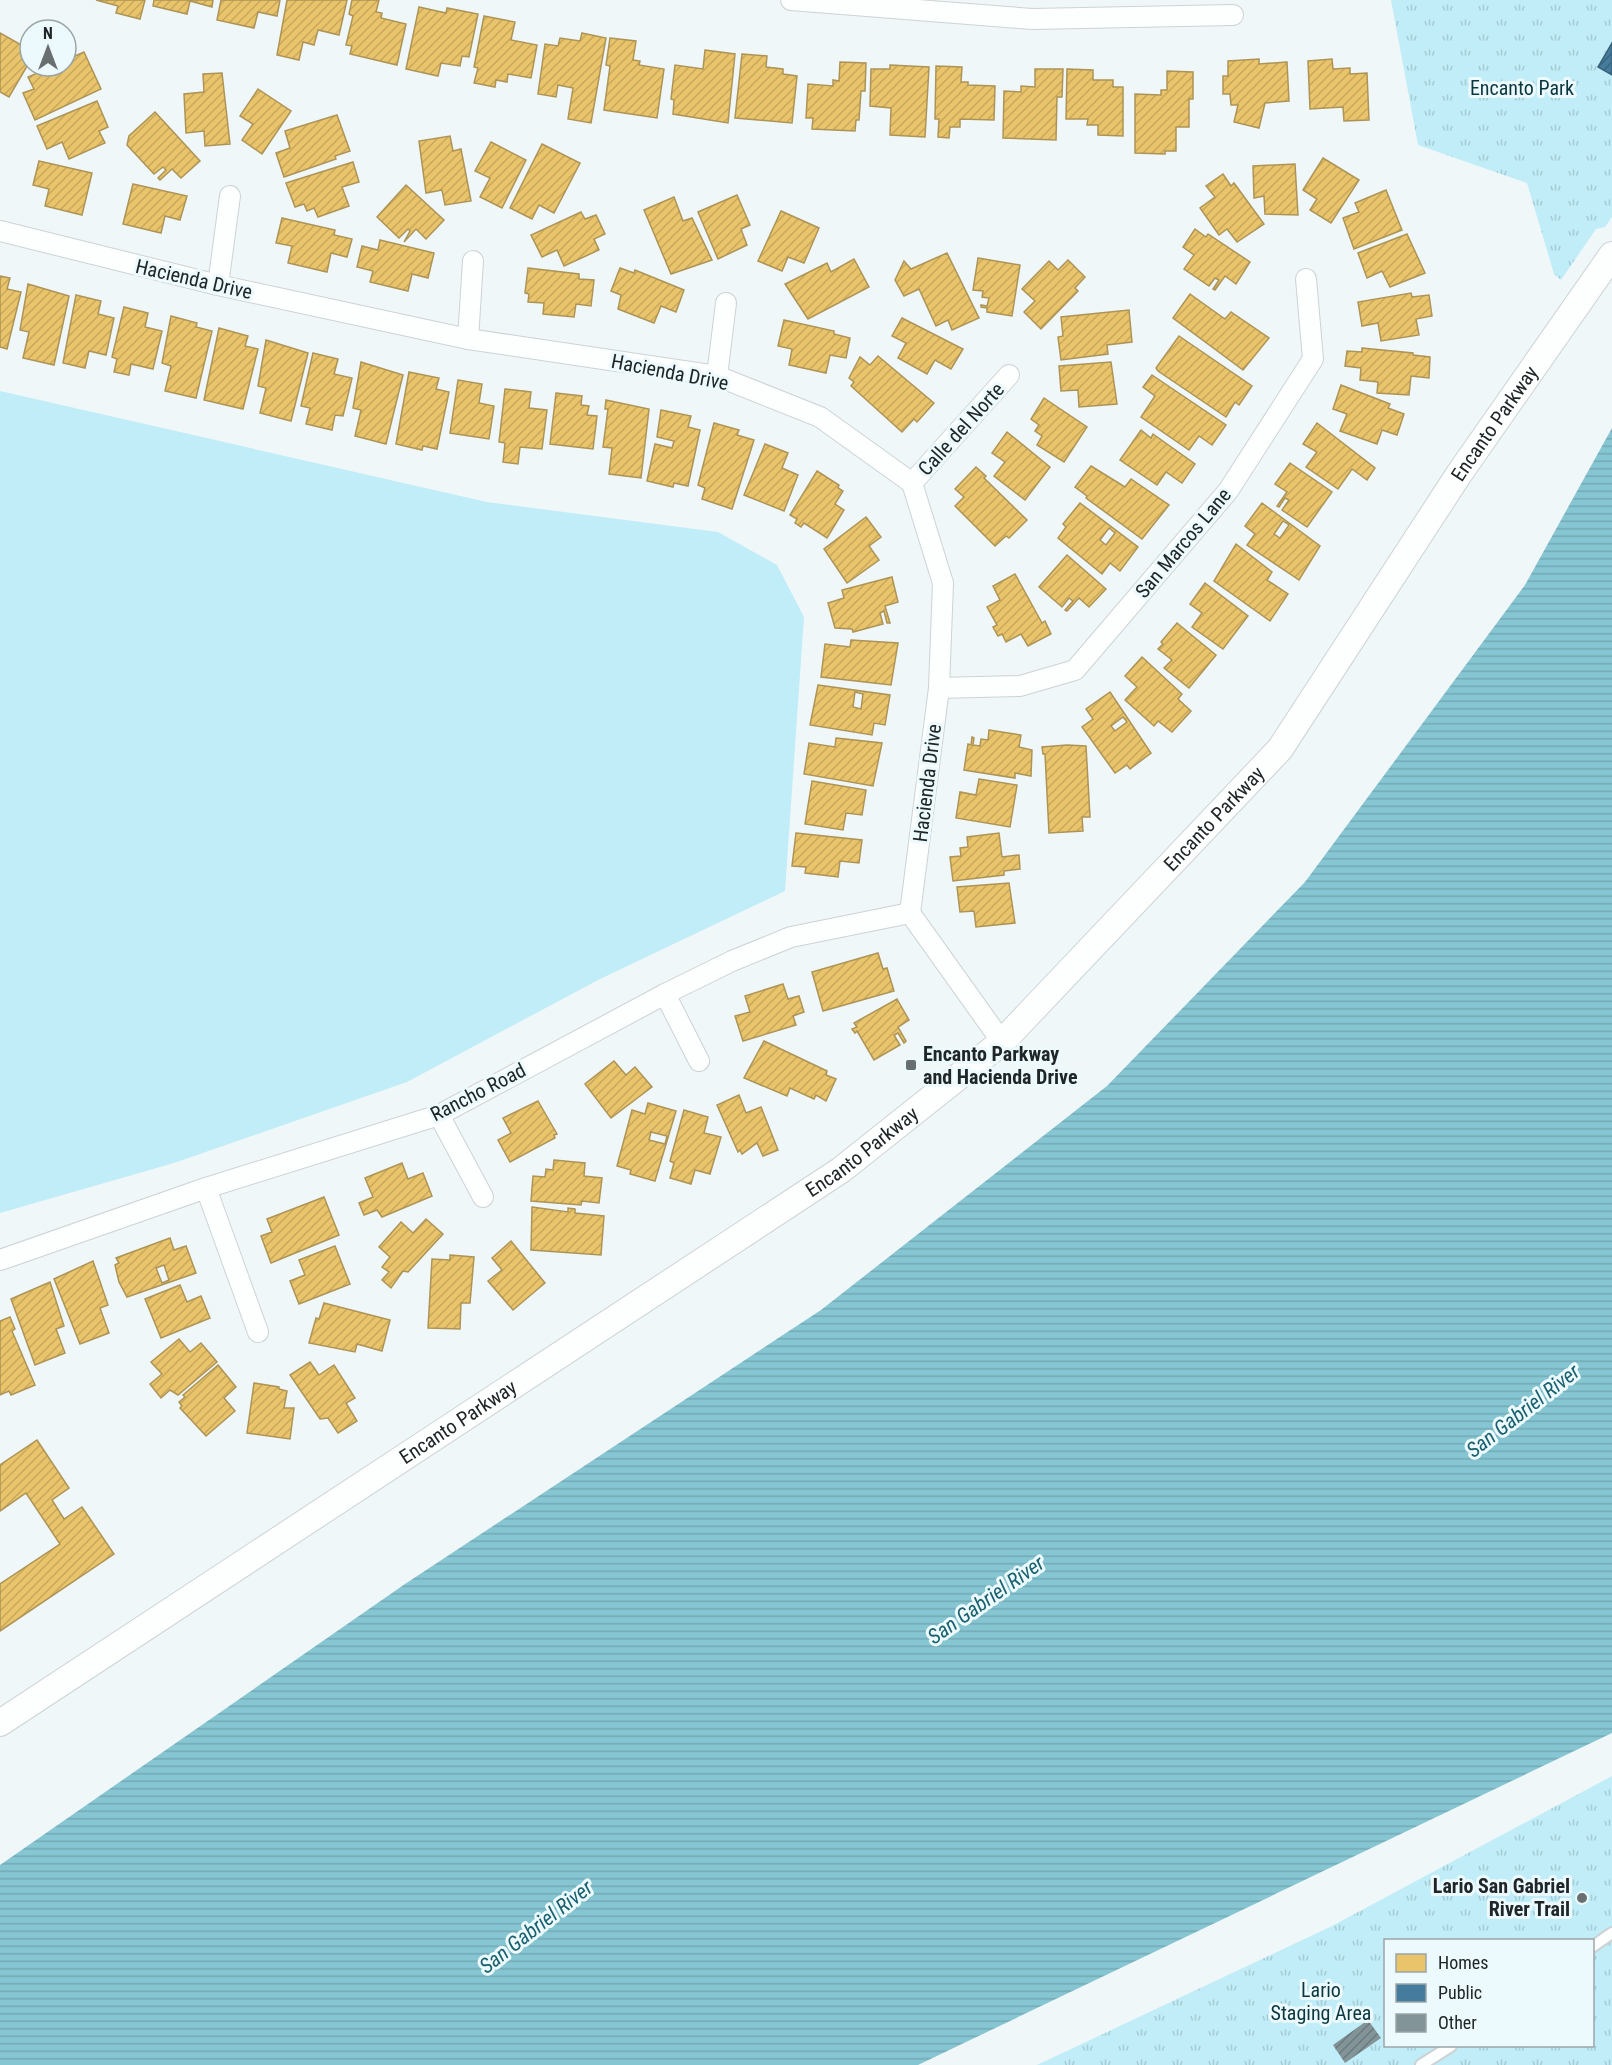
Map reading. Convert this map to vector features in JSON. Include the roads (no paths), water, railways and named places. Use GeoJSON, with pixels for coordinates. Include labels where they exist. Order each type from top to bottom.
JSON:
{"type":"FeatureCollection","features":[{"type":"Feature","properties":{"kind":"street"},"geometry":{"type":"LineString","coordinates":[[791,0],[1032,19],[1233,15]]}},
{"type":"Feature","properties":{"kind":"street"},"geometry":{"type":"LineString","coordinates":[[218,285],[230,196]]}},
{"type":"Feature","properties":{"kind":"street","name":"Hacienda Drive"},"geometry":{"type":"LineString","coordinates":[[0,231],[218,285],[468,339],[717,376],[820,417],[912,483],[943,583],[939,688],[910,913]]}},
{"type":"Feature","properties":{"kind":"street","name":"Encanto Parkway"},"geometry":{"type":"LineString","coordinates":[[0,1723],[841,1170],[1002,1042],[1280,749],[1459,474],[1612,255]]}},
{"type":"Feature","properties":{"kind":"street"},"geometry":{"type":"LineString","coordinates":[[468,339],[473,261]]}},
{"type":"Feature","properties":{"kind":"street","name":"San Marcos Lane"},"geometry":{"type":"LineString","coordinates":[[939,688],[1020,686],[1075,670],[1228,491],[1313,359],[1306,279]]}},
{"type":"Feature","properties":{"kind":"street"},"geometry":{"type":"LineString","coordinates":[[717,376],[726,303]]}},
{"type":"Feature","properties":{"kind":"street","name":"Calle del Norte"},"geometry":{"type":"LineString","coordinates":[[912,483],[1009,375]]}},
{"type":"Feature","properties":{"kind":"street"},"geometry":{"type":"LineString","coordinates":[[910,913],[1002,1042]]}},
{"type":"Feature","properties":{"kind":"street","name":"Rancho Road"},"geometry":{"type":"LineString","coordinates":[[0,1260],[206,1188],[439,1115],[665,994],[732,961],[792,937],[910,913]]}},
{"type":"Feature","properties":{"kind":"street"},"geometry":{"type":"LineString","coordinates":[[665,994],[699,1062]]}},
{"type":"Feature","properties":{"kind":"street"},"geometry":{"type":"LineString","coordinates":[[439,1115],[483,1197]]}},
{"type":"Feature","properties":{"kind":"street"},"geometry":{"type":"LineString","coordinates":[[206,1188],[258,1332]]}},
{"type":"Feature","properties":{"kind":"lane"},"geometry":{"type":"LineString","coordinates":[[1594,1946],[1612,1934]]}},
{"type":"Feature","properties":{"kind":"lane"},"geometry":{"type":"LineString","coordinates":[[1421,2065],[1449,2047]]}},
{"type":"Feature","properties":{"kind":"water","name":"San Gabriel River"},"geometry":{"type":"Polygon","coordinates":[[[1612,428],[1612,1733],[918,2065],[0,2065],[0,1865],[405,1584],[821,1310],[1107,1086],[1305,882],[1525,585],[1612,428]]]}},
{"type":"Feature","properties":{"kind":"place","name":"Encanto Parkway and Hacienda Drive"},"geometry":{"type":"Point","coordinates":[911,1065]}},
{"type":"Feature","properties":{"kind":"place","name":"Lario San Gabriel River Trail"},"geometry":{"type":"Point","coordinates":[1582,1898]}},
{"type":"Feature","properties":{"kind":"park label","name":"Encanto Park"},"geometry":{"type":"Point","coordinates":[1522,88]}},
{"type":"Feature","properties":{"kind":"park label","name":"Lario Staging Area"},"geometry":{"type":"Point","coordinates":[1321,2002]}}]}
